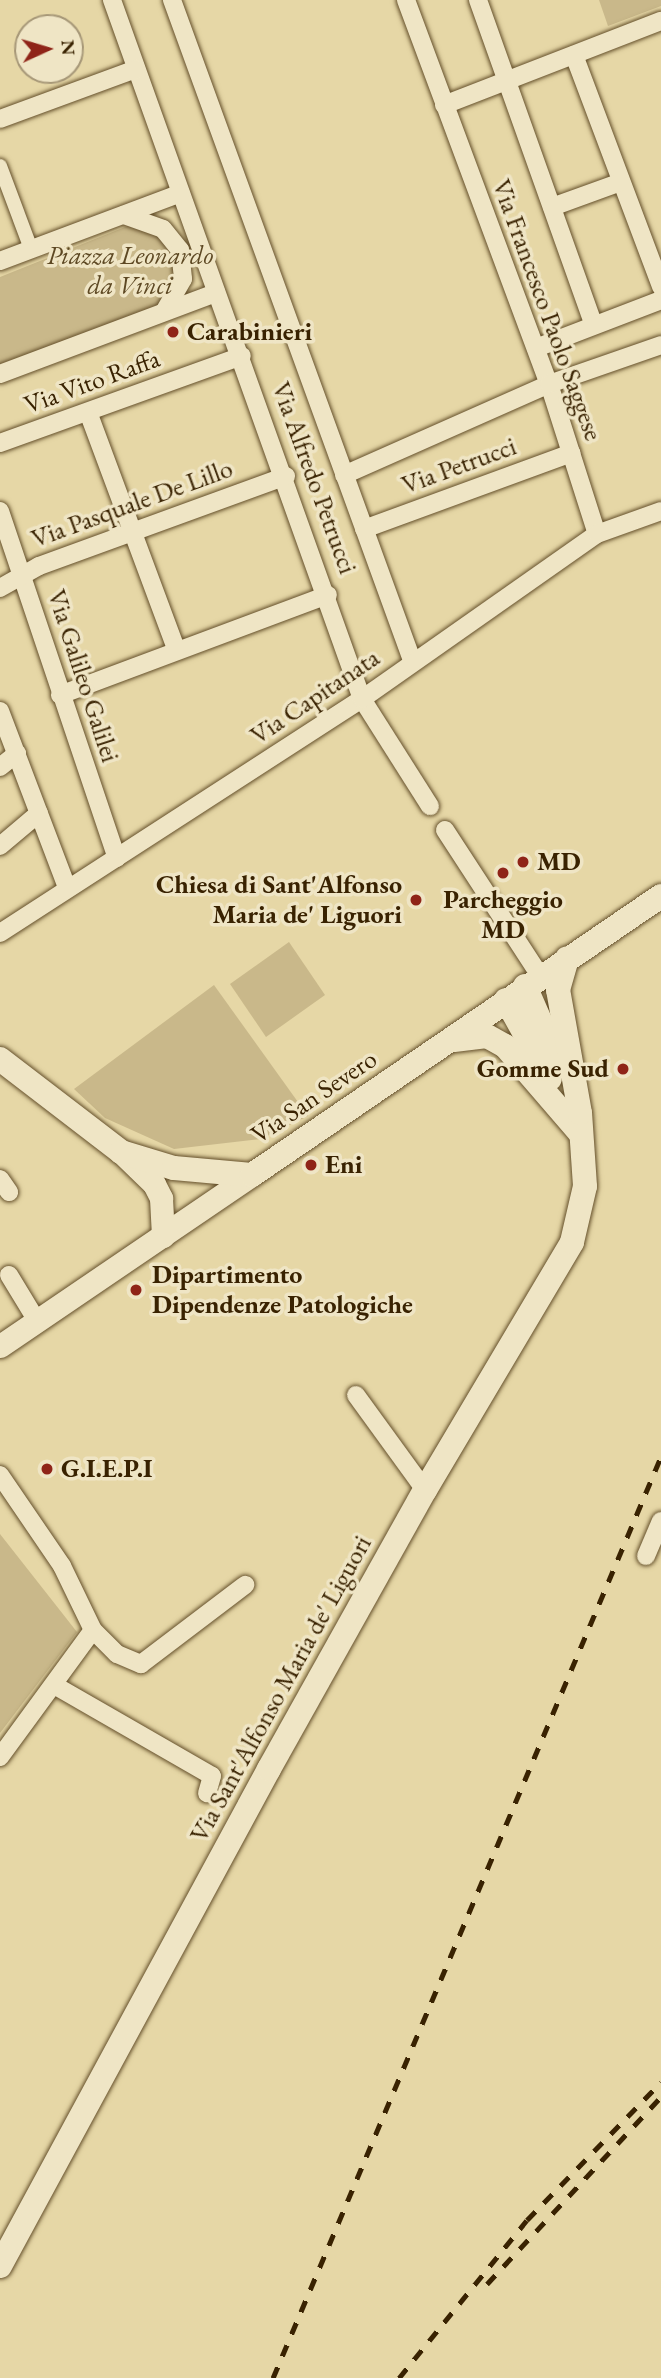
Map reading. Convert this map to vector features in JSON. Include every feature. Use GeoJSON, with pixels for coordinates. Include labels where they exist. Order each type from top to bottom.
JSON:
{"type":"FeatureCollection","features":[{"type":"Feature","properties":{"kind":"main road","name":"Via San Severo"},"geometry":{"type":"LineString","coordinates":[[252,1175],[449,1041],[523,987],[661,896]]}},
{"type":"Feature","properties":{"kind":"main road","name":"Via Sant'Alfonso Maria de' Liguori"},"geometry":{"type":"LineString","coordinates":[[0,2266],[425,1490],[572,1242],[585,1186],[581,1124],[558,990],[567,958]]}},
{"type":"Feature","properties":{"kind":"main road"},"geometry":{"type":"LineString","coordinates":[[523,987],[581,1124]]}},
{"type":"Feature","properties":{"kind":"main road"},"geometry":{"type":"LineString","coordinates":[[449,1041],[487,1036],[505,1046],[581,1124]]}},
{"type":"Feature","properties":{"kind":"main road"},"geometry":{"type":"LineString","coordinates":[[0,1059],[121,1153],[174,1168],[252,1175]]}},
{"type":"Feature","properties":{"kind":"street","name":"Via Alfredo Petrucci"},"geometry":{"type":"LineString","coordinates":[[112,0],[216,293],[286,476],[362,699],[430,806]]}},
{"type":"Feature","properties":{"kind":"street","name":"Via Alfredo Petrucci"},"geometry":{"type":"LineString","coordinates":[[172,0],[413,663]]}},
{"type":"Feature","properties":{"kind":"street","name":"Via Francesco Paolo Saggese"},"geometry":{"type":"LineString","coordinates":[[407,0],[549,384],[597,534]]}},
{"type":"Feature","properties":{"kind":"street","name":"Via Francesco Paolo Saggese"},"geometry":{"type":"LineString","coordinates":[[478,0],[594,325]]}},
{"type":"Feature","properties":{"kind":"street"},"geometry":{"type":"LineString","coordinates":[[444,105],[661,21]]}},
{"type":"Feature","properties":{"kind":"street"},"geometry":{"type":"LineString","coordinates":[[574,55],[661,287]]}},
{"type":"Feature","properties":{"kind":"street"},"geometry":{"type":"LineString","coordinates":[[0,119],[136,69]]}},
{"type":"Feature","properties":{"kind":"street"},"geometry":{"type":"LineString","coordinates":[[0,166],[31,249]]}},
{"type":"Feature","properties":{"kind":"street","name":"Via Francesco Paolo Saggese"},"geometry":{"type":"LineString","coordinates":[[552,207],[621,182]]}},
{"type":"Feature","properties":{"kind":"street"},"geometry":{"type":"LineString","coordinates":[[0,261],[181,193]]}},
{"type":"Feature","properties":{"kind":"street"},"geometry":{"type":"LineString","coordinates":[[124,215],[163,229],[180,250],[183,279],[164,312]]}},
{"type":"Feature","properties":{"kind":"street"},"geometry":{"type":"LineString","coordinates":[[2,373],[216,293]]}},
{"type":"Feature","properties":{"kind":"street"},"geometry":{"type":"LineString","coordinates":[[536,348],[661,300]]}},
{"type":"Feature","properties":{"kind":"street"},"geometry":{"type":"LineString","coordinates":[[344,475],[549,384],[661,345]]}},
{"type":"Feature","properties":{"kind":"street","name":"Via Vito Raffa"},"geometry":{"type":"LineString","coordinates":[[0,443],[90,416],[242,356]]}},
{"type":"Feature","properties":{"kind":"street"},"geometry":{"type":"LineString","coordinates":[[90,416],[177,651]]}},
{"type":"Feature","properties":{"kind":"street","name":"Via Petrucci"},"geometry":{"type":"LineString","coordinates":[[364,529],[572,453]]}},
{"type":"Feature","properties":{"kind":"street","name":"Via Pasquale De Lillo"},"geometry":{"type":"LineString","coordinates":[[0,588],[22,574],[130,530],[286,476]]}},
{"type":"Feature","properties":{"kind":"street","name":"Via Galileo Galilei"},"geometry":{"type":"LineString","coordinates":[[0,510],[117,858]]}},
{"type":"Feature","properties":{"kind":"street","name":"Via Capitanata"},"geometry":{"type":"LineString","coordinates":[[0,933],[67,887],[117,858],[362,699],[597,534],[661,511]]}},
{"type":"Feature","properties":{"kind":"street"},"geometry":{"type":"LineString","coordinates":[[60,695],[328,595]]}},
{"type":"Feature","properties":{"kind":"street"},"geometry":{"type":"LineString","coordinates":[[1,715],[67,887]]}},
{"type":"Feature","properties":{"kind":"street"},"geometry":{"type":"LineString","coordinates":[[0,767],[17,753]]}},
{"type":"Feature","properties":{"kind":"street"},"geometry":{"type":"LineString","coordinates":[[0,846],[39,813]]}},
{"type":"Feature","properties":{"kind":"street"},"geometry":{"type":"LineString","coordinates":[[445,830],[523,987]]}},
{"type":"Feature","properties":{"kind":"street"},"geometry":{"type":"LineString","coordinates":[[121,1153],[154,1184],[162,1198],[163,1236]]}},
{"type":"Feature","properties":{"kind":"street","name":"Via San Severo"},"geometry":{"type":"LineString","coordinates":[[0,1346],[252,1175]]}},
{"type":"Feature","properties":{"kind":"street"},"geometry":{"type":"LineString","coordinates":[[9,1275],[37,1321]]}},
{"type":"Feature","properties":{"kind":"street"},"geometry":{"type":"LineString","coordinates":[[356,1395],[425,1490]]}},
{"type":"Feature","properties":{"kind":"street"},"geometry":{"type":"LineString","coordinates":[[0,1475],[62,1566],[93,1630],[117,1654],[141,1664],[245,1585]]}},
{"type":"Feature","properties":{"kind":"street"},"geometry":{"type":"LineString","coordinates":[[646,1556],[661,1521]]}},
{"type":"Feature","properties":{"kind":"street"},"geometry":{"type":"LineString","coordinates":[[0,1757],[93,1630]]}},
{"type":"Feature","properties":{"kind":"street"},"geometry":{"type":"LineString","coordinates":[[54,1685],[212,1776],[207,1793]]}},
{"type":"Feature","properties":{"kind":"green space"},"geometry":{"type":"Polygon","coordinates":[[[599,0],[661,0],[661,6],[608,26],[599,0]]]}},
{"type":"Feature","properties":{"kind":"green space","name":"Piazza Leonardo da Vinci"},"geometry":{"type":"Polygon","coordinates":[[[130,225],[166,238],[180,271],[160,306],[0,364],[0,277],[130,225]]]}},
{"type":"Feature","properties":{"kind":"green space"},"geometry":{"type":"Polygon","coordinates":[[[289,942],[325,995],[266,1037],[230,984],[289,942]]]}},
{"type":"Feature","properties":{"kind":"green space"},"geometry":{"type":"Polygon","coordinates":[[[214,985],[308,1116],[261,1139],[174,1149],[105,1118],[74,1089],[214,985]]]}},
{"type":"Feature","properties":{"kind":"green space"},"geometry":{"type":"Polygon","coordinates":[[[0,1534],[77,1632],[0,1733],[0,1534]]]}},
{"type":"Feature","properties":{"kind":"railway"},"geometry":{"type":"LineString","coordinates":[[273,2378],[661,1457]]}},
{"type":"Feature","properties":{"kind":"railway"},"geometry":{"type":"LineString","coordinates":[[399,2378],[527,2220],[661,2082]]}},
{"type":"Feature","properties":{"kind":"railway"},"geometry":{"type":"LineString","coordinates":[[487,2284],[661,2097]]}},
{"type":"Feature","properties":{"kind":"place","name":"Carabinieri"},"geometry":{"type":"Point","coordinates":[173,332]}},
{"type":"Feature","properties":{"kind":"place","name":"MD"},"geometry":{"type":"Point","coordinates":[523,862]}},
{"type":"Feature","properties":{"kind":"place","name":"Parcheggio MD"},"geometry":{"type":"Point","coordinates":[503,873]}},
{"type":"Feature","properties":{"kind":"place","name":"Chiesa di Sant'Alfonso Maria de' Liguori"},"geometry":{"type":"Point","coordinates":[416,900]}},
{"type":"Feature","properties":{"kind":"place","name":"Gomme Sud"},"geometry":{"type":"Point","coordinates":[623,1069]}},
{"type":"Feature","properties":{"kind":"place","name":"Eni"},"geometry":{"type":"Point","coordinates":[311,1165]}},
{"type":"Feature","properties":{"kind":"place","name":"Dipartimento Dipendenze Patologiche"},"geometry":{"type":"Point","coordinates":[136,1290]}},
{"type":"Feature","properties":{"kind":"place","name":"G.I.E.P.I"},"geometry":{"type":"Point","coordinates":[47,1469]}}]}
